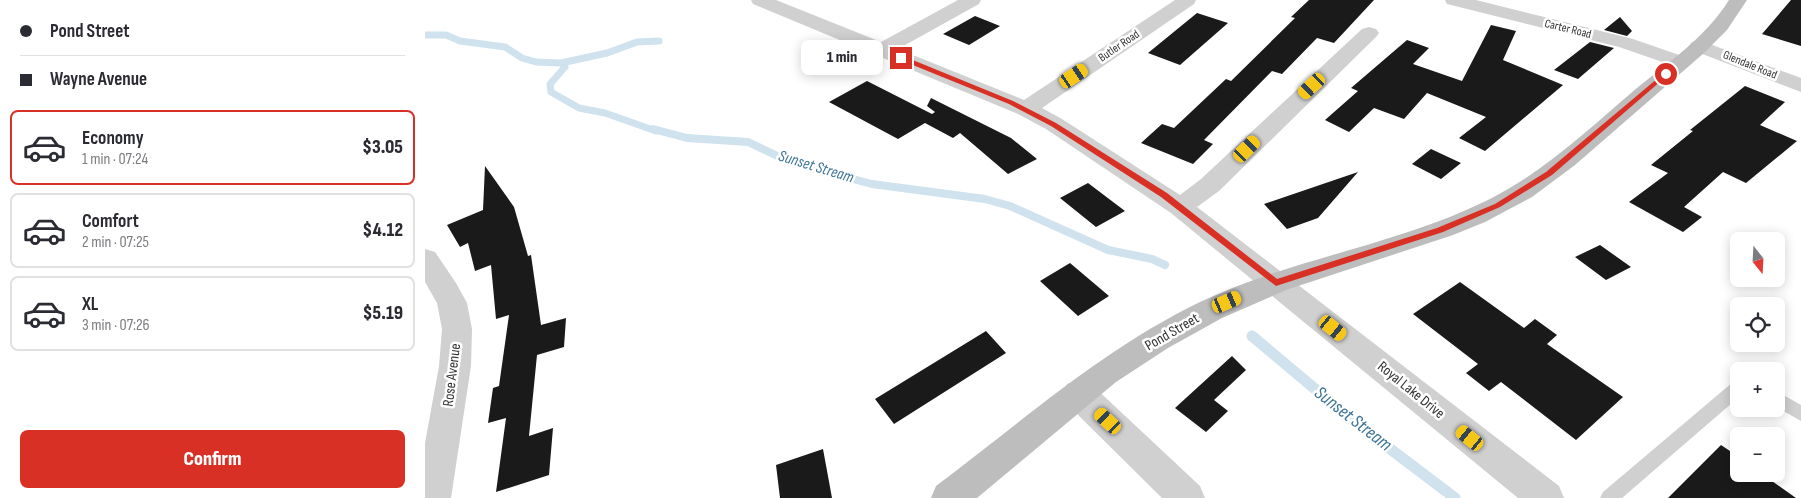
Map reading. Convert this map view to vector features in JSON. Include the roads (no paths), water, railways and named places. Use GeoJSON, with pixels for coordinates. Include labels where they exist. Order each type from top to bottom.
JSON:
{"type":"FeatureCollection","features":[{"type":"Feature","properties":{"kind":"main road","name":"Pond Street"},"geometry":{"type":"LineString","coordinates":[[949,498],[1079,394],[1129,357],[1214,308],[1276,283],[1477,216],[1498,206],[1549,174],[1690,54],[1724,21],[1738,0]]}},
{"type":"Feature","properties":{"kind":"street","name":"Royal Lake Drive"},"geometry":{"type":"LineString","coordinates":[[761,0],[1026,109],[1054,124],[1180,207],[1546,498]]}},
{"type":"Feature","properties":{"kind":"street"},"geometry":{"type":"LineString","coordinates":[[882,50],[972,0]]}},
{"type":"Feature","properties":{"kind":"street","name":"Butler Road"},"geometry":{"type":"LineString","coordinates":[[1026,109],[1187,0]]}},
{"type":"Feature","properties":{"kind":"street","name":"Carter Road"},"geometry":{"type":"LineString","coordinates":[[1454,0],[1626,43],[1690,54]]}},
{"type":"Feature","properties":{"kind":"street"},"geometry":{"type":"LineString","coordinates":[[1180,207],[1210,185],[1283,113],[1369,33]]}},
{"type":"Feature","properties":{"kind":"street","name":"Glendale Road"},"geometry":{"type":"LineString","coordinates":[[1690,54],[1801,86]]}},
{"type":"Feature","properties":{"kind":"street","name":"Rose Avenue"},"geometry":{"type":"LineString","coordinates":[[425,259],[447,290],[452,303],[457,329],[455,366],[433,498]]}},
{"type":"Feature","properties":{"kind":"street"},"geometry":{"type":"LineString","coordinates":[[1079,394],[1187,498]]}},
{"type":"Feature","properties":{"kind":"lane"},"geometry":{"type":"LineString","coordinates":[[1609,498],[1730,395]]}},
{"type":"Feature","properties":{"kind":"lane"},"geometry":{"type":"LineString","coordinates":[[1785,404],[1801,414]]}},
{"type":"Feature","properties":{"kind":"waterway","name":"Sunset Stream"},"geometry":{"type":"LineString","coordinates":[[425,35],[446,35],[460,41],[505,47],[522,58],[536,62],[561,63]]}},
{"type":"Feature","properties":{"kind":"waterway"},"geometry":{"type":"LineString","coordinates":[[561,63],[607,53],[637,42],[659,41]]}},
{"type":"Feature","properties":{"kind":"waterway","name":"Sunset Stream"},"geometry":{"type":"LineString","coordinates":[[561,63],[565,67],[550,84],[551,92],[579,108],[605,113],[656,131]]}},
{"type":"Feature","properties":{"kind":"waterway","name":"Sunset Stream"},"geometry":{"type":"LineString","coordinates":[[653,129],[687,138],[748,142],[792,163],[872,184],[985,199],[1010,206],[1108,250],[1152,259],[1165,265]]}},
{"type":"Feature","properties":{"kind":"waterway","name":"Sunset Stream"},"geometry":{"type":"LineString","coordinates":[[1252,336],[1352,420],[1455,498]]}}]}
